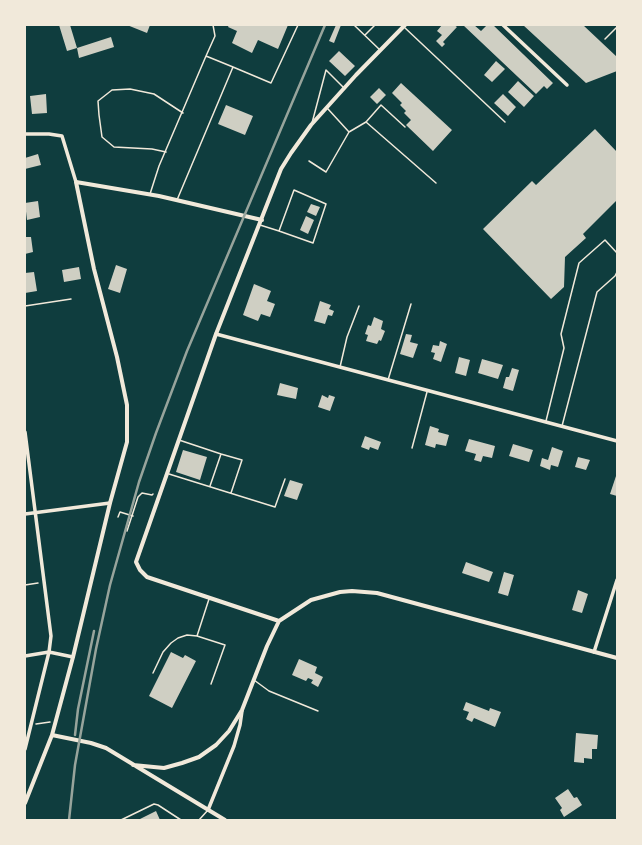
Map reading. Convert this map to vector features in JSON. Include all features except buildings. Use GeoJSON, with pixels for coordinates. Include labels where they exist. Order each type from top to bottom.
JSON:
{"type":"FeatureCollection","features":[{"type":"Feature","properties":{"kind":"street"},"geometry":{"type":"LineString","coordinates":[[503,25],[567,85]]}},
{"type":"Feature","properties":{"kind":"street"},"geometry":{"type":"LineString","coordinates":[[279,620],[146,577],[136,562],[216,334],[281,169],[311,125],[344,88],[404,26]]}},
{"type":"Feature","properties":{"kind":"street"},"geometry":{"type":"LineString","coordinates":[[25,134],[49,134],[62,136],[76,182],[94,269],[117,357],[127,405],[127,442],[110,503],[73,657],[52,736],[25,803]]}},
{"type":"Feature","properties":{"kind":"street"},"geometry":{"type":"LineString","coordinates":[[76,182],[150,194],[261,222]]}},
{"type":"Feature","properties":{"kind":"street"},"geometry":{"type":"LineString","coordinates":[[216,334],[617,441]]}},
{"type":"Feature","properties":{"kind":"street"},"geometry":{"type":"LineString","coordinates":[[25,432],[50,636],[49,652],[25,749]]}},
{"type":"Feature","properties":{"kind":"street"},"geometry":{"type":"LineString","coordinates":[[25,514],[110,503]]}},
{"type":"Feature","properties":{"kind":"street"},"geometry":{"type":"LineString","coordinates":[[594,652],[617,580]]}},
{"type":"Feature","properties":{"kind":"street"},"geometry":{"type":"LineString","coordinates":[[133,765],[164,768],[199,757],[216,745],[229,731],[242,710],[266,646],[279,620],[311,600],[327,595],[352,591],[377,593],[617,658]]}},
{"type":"Feature","properties":{"kind":"street"},"geometry":{"type":"LineString","coordinates":[[25,656],[49,652],[73,657]]}},
{"type":"Feature","properties":{"kind":"street"},"geometry":{"type":"LineString","coordinates":[[208,810],[234,746],[240,725],[242,710]]}},
{"type":"Feature","properties":{"kind":"street"},"geometry":{"type":"LineString","coordinates":[[52,736],[91,743],[106,748],[223,819]]}},
{"type":"Feature","properties":{"kind":"lane"},"geometry":{"type":"LineString","coordinates":[[150,194],[159,166],[215,36],[213,25]]}},
{"type":"Feature","properties":{"kind":"lane"},"geometry":{"type":"LineString","coordinates":[[206,56],[271,83],[298,25]]}},
{"type":"Feature","properties":{"kind":"lane"},"geometry":{"type":"LineString","coordinates":[[354,25],[380,50]]}},
{"type":"Feature","properties":{"kind":"lane"},"geometry":{"type":"LineString","coordinates":[[365,35],[374,25]]}},
{"type":"Feature","properties":{"kind":"lane"},"geometry":{"type":"LineString","coordinates":[[404,26],[505,122]]}},
{"type":"Feature","properties":{"kind":"lane"},"geometry":{"type":"LineString","coordinates":[[605,40],[617,27]]}},
{"type":"Feature","properties":{"kind":"lane"},"geometry":{"type":"LineString","coordinates":[[177,200],[233,67]]}},
{"type":"Feature","properties":{"kind":"lane"},"geometry":{"type":"LineString","coordinates":[[311,125],[326,70],[344,88]]}},
{"type":"Feature","properties":{"kind":"lane"},"geometry":{"type":"LineString","coordinates":[[166,152],[152,149],[114,146],[102,137],[98,101],[112,90],[130,89],[154,94],[183,113]]}},
{"type":"Feature","properties":{"kind":"lane"},"geometry":{"type":"LineString","coordinates":[[309,161],[326,172],[349,132],[366,122],[381,105],[405,127]]}},
{"type":"Feature","properties":{"kind":"lane"},"geometry":{"type":"LineString","coordinates":[[327,107],[349,132]]}},
{"type":"Feature","properties":{"kind":"lane"},"geometry":{"type":"LineString","coordinates":[[366,122],[436,183]]}},
{"type":"Feature","properties":{"kind":"lane"},"geometry":{"type":"LineString","coordinates":[[261,222],[279,232],[313,243],[326,204],[294,190],[279,232]]}},
{"type":"Feature","properties":{"kind":"lane"},"geometry":{"type":"LineString","coordinates":[[546,422],[564,348],[561,334],[579,263],[604,240],[617,253]]}},
{"type":"Feature","properties":{"kind":"lane"},"geometry":{"type":"LineString","coordinates":[[562,426],[597,292],[615,276],[617,272]]}},
{"type":"Feature","properties":{"kind":"lane"},"geometry":{"type":"LineString","coordinates":[[388,380],[412,304]]}},
{"type":"Feature","properties":{"kind":"lane"},"geometry":{"type":"LineString","coordinates":[[340,367],[347,337],[359,306]]}},
{"type":"Feature","properties":{"kind":"lane"},"geometry":{"type":"LineString","coordinates":[[412,448],[428,390]]}},
{"type":"Feature","properties":{"kind":"lane"},"geometry":{"type":"LineString","coordinates":[[178,440],[242,460],[231,493]]}},
{"type":"Feature","properties":{"kind":"lane"},"geometry":{"type":"LineString","coordinates":[[210,487],[221,454]]}},
{"type":"Feature","properties":{"kind":"lane"},"geometry":{"type":"LineString","coordinates":[[166,474],[275,506],[285,479]]}},
{"type":"Feature","properties":{"kind":"lane"},"geometry":{"type":"LineString","coordinates":[[198,636],[210,598]]}},
{"type":"Feature","properties":{"kind":"lane"},"geometry":{"type":"LineString","coordinates":[[153,673],[163,652],[171,643],[178,638],[187,635],[198,636],[225,645],[212,684]]}},
{"type":"Feature","properties":{"kind":"lane"},"geometry":{"type":"LineString","coordinates":[[254,680],[269,691],[318,711]]}},
{"type":"Feature","properties":{"kind":"lane"},"geometry":{"type":"LineString","coordinates":[[121,820],[154,804],[181,820]]}},
{"type":"Feature","properties":{"kind":"lane"},"geometry":{"type":"LineString","coordinates":[[199,820],[208,810]]}},
{"type":"Feature","properties":{"kind":"path"},"geometry":{"type":"LineString","coordinates":[[25,306],[71,299]]}},
{"type":"Feature","properties":{"kind":"path"},"geometry":{"type":"LineString","coordinates":[[128,531],[138,497],[142,493],[152,495],[154,490]]}},
{"type":"Feature","properties":{"kind":"path"},"geometry":{"type":"LineString","coordinates":[[118,517],[120,512],[133,516]]}},
{"type":"Feature","properties":{"kind":"path"},"geometry":{"type":"LineString","coordinates":[[25,585],[44,582]]}},
{"type":"Feature","properties":{"kind":"path"},"geometry":{"type":"LineString","coordinates":[[32,725],[56,721]]}},
{"type":"Feature","properties":{"kind":"railway"},"geometry":{"type":"LineString","coordinates":[[69,820],[75,765],[96,649],[110,585],[139,482],[187,351],[325,25]]}},
{"type":"Feature","properties":{"kind":"railway"},"geometry":{"type":"LineString","coordinates":[[75,735],[78,709],[94,631]]}}]}
